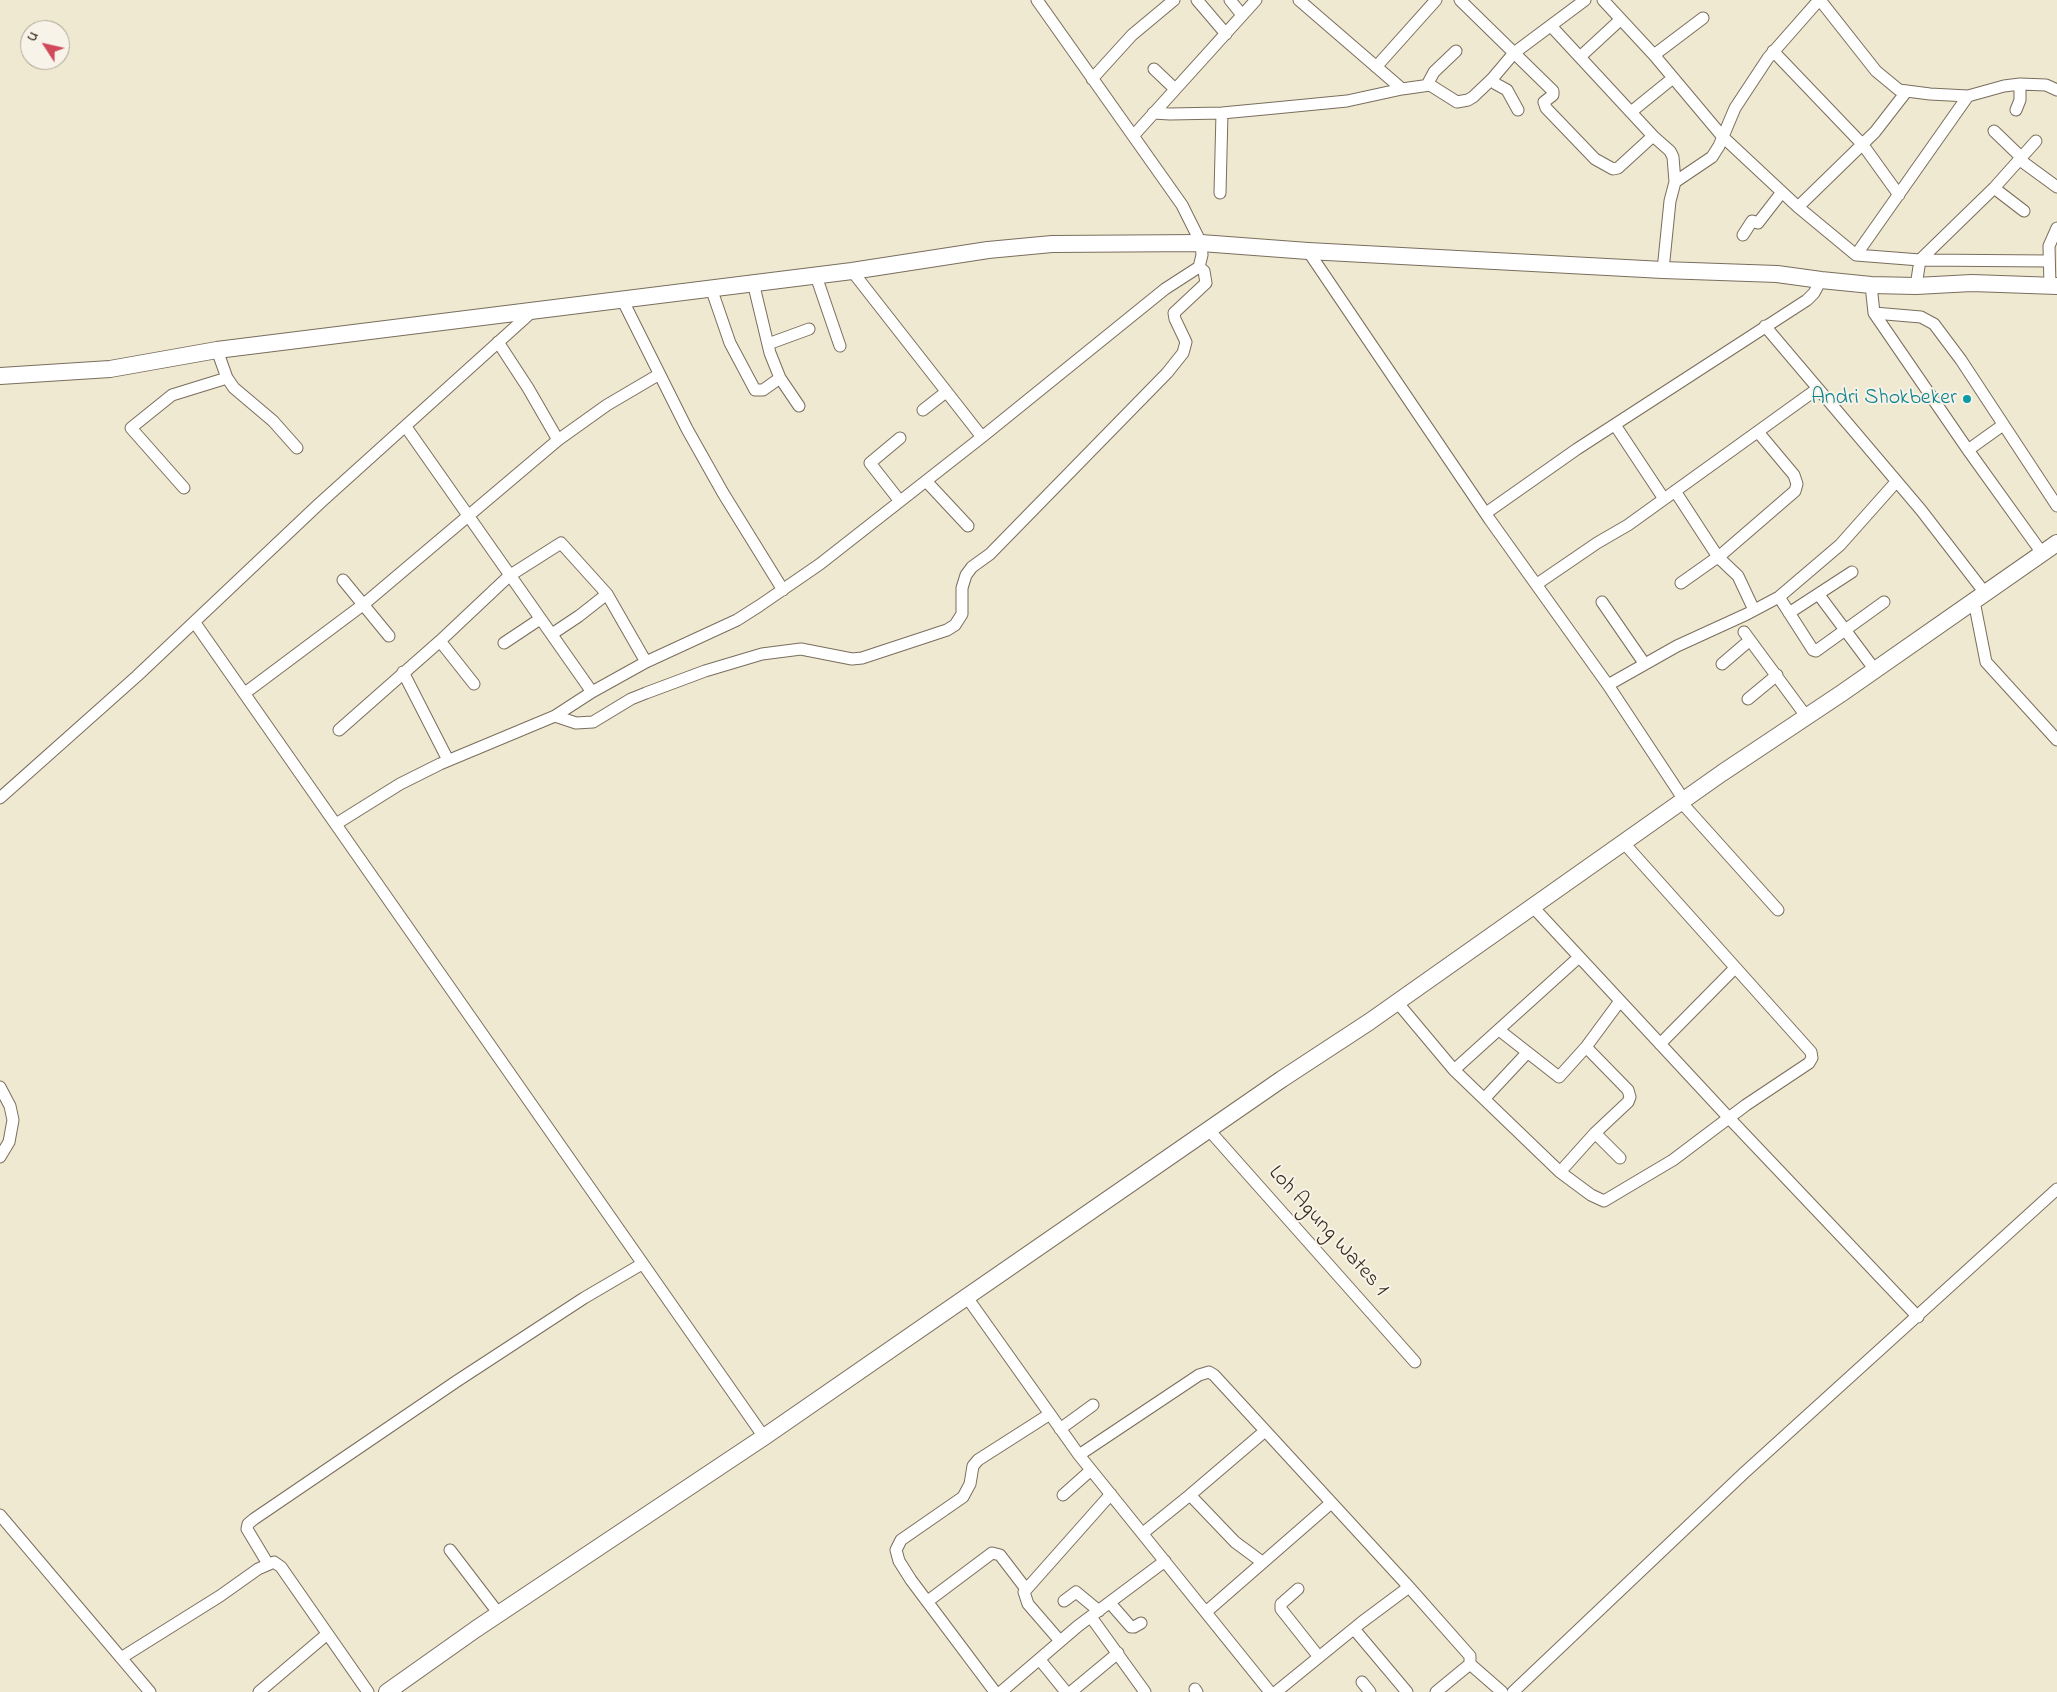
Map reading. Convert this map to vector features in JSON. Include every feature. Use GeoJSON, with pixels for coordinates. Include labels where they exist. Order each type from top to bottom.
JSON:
{"type":"FeatureCollection","features":[{"type":"Feature","properties":{"kind":"main road"},"geometry":{"type":"LineString","coordinates":[[0,376],[110,369],[217,350],[753,282],[816,276],[978,252],[1035,246],[1198,236],[1308,251],[1664,266],[1777,274],[1871,285],[1918,272],[1972,283],[2052,284]]}},
{"type":"Feature","properties":{"kind":"main road"},"geometry":{"type":"LineString","coordinates":[[386,1692],[764,1437],[966,1296],[1100,1206],[1208,1129],[1397,1002],[1623,842],[2057,543]]}},
{"type":"Feature","properties":{"kind":"street"},"geometry":{"type":"LineString","coordinates":[[336,824],[400,784],[448,760],[554,716],[646,662],[737,620],[820,564],[982,437],[1165,289],[1199,267],[1202,256],[1198,236],[1182,205],[1037,0]]}},
{"type":"Feature","properties":{"kind":"street"},"geometry":{"type":"LineString","coordinates":[[1092,79],[1132,35],[1174,0]]}},
{"type":"Feature","properties":{"kind":"street"},"geometry":{"type":"LineString","coordinates":[[1197,0],[1226,34]]}},
{"type":"Feature","properties":{"kind":"street"},"geometry":{"type":"LineString","coordinates":[[1230,0],[1242,15]]}},
{"type":"Feature","properties":{"kind":"street"},"geometry":{"type":"LineString","coordinates":[[1134,135],[1256,0]]}},
{"type":"Feature","properties":{"kind":"street"},"geometry":{"type":"LineString","coordinates":[[1299,0],[1402,89]]}},
{"type":"Feature","properties":{"kind":"street"},"geometry":{"type":"LineString","coordinates":[[1376,67],[1436,0]]}},
{"type":"Feature","properties":{"kind":"street"},"geometry":{"type":"LineString","coordinates":[[1460,0],[1553,91],[1552,95],[1544,102],[1546,108],[1586,150],[1602,163],[1613,169],[1618,168],[1653,136]]}},
{"type":"Feature","properties":{"kind":"street"},"geometry":{"type":"LineString","coordinates":[[1153,113],[1222,113],[1348,101],[1428,85],[1457,102],[1462,102],[1473,96],[1492,79],[1514,53],[1585,0]]}},
{"type":"Feature","properties":{"kind":"street"},"geometry":{"type":"LineString","coordinates":[[1603,0],[1654,55],[1722,136],[1798,207],[1856,255],[1918,272],[2049,260]]}},
{"type":"Feature","properties":{"kind":"street"},"geometry":{"type":"LineString","coordinates":[[1675,182],[1712,157],[1734,108],[1774,51],[1820,0],[1876,71],[1899,90],[1968,96],[2004,86],[2020,84],[2046,86],[2057,90]]}},
{"type":"Feature","properties":{"kind":"street"},"geometry":{"type":"LineString","coordinates":[[1654,55],[1703,18]]}},
{"type":"Feature","properties":{"kind":"street"},"geometry":{"type":"LineString","coordinates":[[1580,57],[1620,20]]}},
{"type":"Feature","properties":{"kind":"street"},"geometry":{"type":"LineString","coordinates":[[1551,26],[1673,156],[1675,182],[1670,200],[1664,266]]}},
{"type":"Feature","properties":{"kind":"street"},"geometry":{"type":"LineString","coordinates":[[1428,85],[1434,72],[1456,51]]}},
{"type":"Feature","properties":{"kind":"street"},"geometry":{"type":"LineString","coordinates":[[1774,51],[1863,144],[1899,195]]}},
{"type":"Feature","properties":{"kind":"street"},"geometry":{"type":"LineString","coordinates":[[1154,69],[1175,89]]}},
{"type":"Feature","properties":{"kind":"street"},"geometry":{"type":"LineString","coordinates":[[1631,112],[1674,78]]}},
{"type":"Feature","properties":{"kind":"street"},"geometry":{"type":"LineString","coordinates":[[1492,79],[1496,84],[1507,90],[1518,110]]}},
{"type":"Feature","properties":{"kind":"street"},"geometry":{"type":"LineString","coordinates":[[2016,110],[2020,100],[2020,84]]}},
{"type":"Feature","properties":{"kind":"street"},"geometry":{"type":"LineString","coordinates":[[1798,207],[1882,124],[1906,92]]}},
{"type":"Feature","properties":{"kind":"street"},"geometry":{"type":"LineString","coordinates":[[1856,255],[1968,96]]}},
{"type":"Feature","properties":{"kind":"street"},"geometry":{"type":"LineString","coordinates":[[1220,193],[1222,113]]}},
{"type":"Feature","properties":{"kind":"street"},"geometry":{"type":"LineString","coordinates":[[1994,131],[2021,159],[2057,186]]}},
{"type":"Feature","properties":{"kind":"street"},"geometry":{"type":"LineString","coordinates":[[1918,272],[2036,141]]}},
{"type":"Feature","properties":{"kind":"street"},"geometry":{"type":"LineString","coordinates":[[1994,188],[2024,211]]}},
{"type":"Feature","properties":{"kind":"street"},"geometry":{"type":"LineString","coordinates":[[1743,235],[1752,221],[1758,224],[1782,192]]}},
{"type":"Feature","properties":{"kind":"street"},"geometry":{"type":"LineString","coordinates":[[2052,284],[2049,242],[2057,228]]}},
{"type":"Feature","properties":{"kind":"street"},"geometry":{"type":"LineString","coordinates":[[1308,251],[1402,392],[1608,685],[1683,801],[1778,910]]}},
{"type":"Feature","properties":{"kind":"street"},"geometry":{"type":"LineString","coordinates":[[554,716],[576,723],[593,722],[631,699],[705,671],[762,654],[801,649],[852,659],[862,658],[947,630],[955,625],[962,614],[962,588],[966,575],[990,554],[1167,373],[1184,353],[1186,342],[1174,319],[1174,313],[1206,283],[1204,271],[1199,267]]}},
{"type":"Feature","properties":{"kind":"street"},"geometry":{"type":"LineString","coordinates":[[852,271],[982,437]]}},
{"type":"Feature","properties":{"kind":"street"},"geometry":{"type":"LineString","coordinates":[[816,276],[840,346]]}},
{"type":"Feature","properties":{"kind":"street"},"geometry":{"type":"LineString","coordinates":[[1486,513],[1615,425],[1807,300],[1814,294],[1821,280]]}},
{"type":"Feature","properties":{"kind":"street"},"geometry":{"type":"LineString","coordinates":[[753,282],[768,344],[780,378],[799,406]]}},
{"type":"Feature","properties":{"kind":"street"},"geometry":{"type":"LineString","coordinates":[[1871,285],[1874,313],[1968,450],[2042,553]]}},
{"type":"Feature","properties":{"kind":"street"},"geometry":{"type":"LineString","coordinates":[[711,288],[730,343],[756,390],[763,390],[780,378]]}},
{"type":"Feature","properties":{"kind":"street"},"geometry":{"type":"LineString","coordinates":[[622,300],[658,375],[723,493],[783,590]]}},
{"type":"Feature","properties":{"kind":"street"},"geometry":{"type":"LineString","coordinates":[[0,798],[194,623],[314,509],[406,428],[534,310]]}},
{"type":"Feature","properties":{"kind":"street"},"geometry":{"type":"LineString","coordinates":[[1874,313],[1921,317],[1934,324],[1961,360],[2057,506]]}},
{"type":"Feature","properties":{"kind":"street"},"geometry":{"type":"LineString","coordinates":[[1765,326],[1896,482],[1980,597],[1986,662],[2057,740]]}},
{"type":"Feature","properties":{"kind":"street"},"geometry":{"type":"LineString","coordinates":[[768,344],[810,328]]}},
{"type":"Feature","properties":{"kind":"street"},"geometry":{"type":"LineString","coordinates":[[498,342],[528,388],[558,440]]}},
{"type":"Feature","properties":{"kind":"street"},"geometry":{"type":"LineString","coordinates":[[217,350],[227,378],[234,388],[273,421],[297,448]]}},
{"type":"Feature","properties":{"kind":"street"},"geometry":{"type":"LineString","coordinates":[[245,693],[364,604],[558,440],[607,405],[658,375]]}},
{"type":"Feature","properties":{"kind":"street"},"geometry":{"type":"LineString","coordinates":[[184,488],[131,428],[172,395],[227,378]]}},
{"type":"Feature","properties":{"kind":"street"},"geometry":{"type":"LineString","coordinates":[[1537,584],[1597,543],[1628,525],[1817,389]]}},
{"type":"Feature","properties":{"kind":"street"},"geometry":{"type":"LineString","coordinates":[[923,410],[946,392]]}},
{"type":"Feature","properties":{"kind":"street"},"geometry":{"type":"LineString","coordinates":[[1615,425],[1664,499]]}},
{"type":"Feature","properties":{"kind":"street"},"geometry":{"type":"LineString","coordinates":[[1968,450],[2003,425]]}},
{"type":"Feature","properties":{"kind":"street"},"geometry":{"type":"LineString","coordinates":[[406,428],[592,692]]}},
{"type":"Feature","properties":{"kind":"street"},"geometry":{"type":"LineString","coordinates":[[1681,583],[1718,557],[1790,497],[1797,486],[1794,475],[1758,432]]}},
{"type":"Feature","properties":{"kind":"street"},"geometry":{"type":"LineString","coordinates":[[900,438],[870,463],[900,500]]}},
{"type":"Feature","properties":{"kind":"street"},"geometry":{"type":"LineString","coordinates":[[926,481],[968,526]]}},
{"type":"Feature","properties":{"kind":"street"},"geometry":{"type":"LineString","coordinates":[[1608,685],[1644,663],[1702,633],[1779,597],[1844,541],[1896,482]]}},
{"type":"Feature","properties":{"kind":"street"},"geometry":{"type":"LineString","coordinates":[[1675,491],[1718,557],[1738,576],[1754,610]]}},
{"type":"Feature","properties":{"kind":"street"},"geometry":{"type":"LineString","coordinates":[[339,730],[440,641],[509,576],[561,543],[607,594],[646,662]]}},
{"type":"Feature","properties":{"kind":"street"},"geometry":{"type":"LineString","coordinates":[[1789,613],[1852,572]]}},
{"type":"Feature","properties":{"kind":"street"},"geometry":{"type":"LineString","coordinates":[[343,580],[389,636]]}},
{"type":"Feature","properties":{"kind":"street"},"geometry":{"type":"LineString","coordinates":[[552,634],[607,594]]}},
{"type":"Feature","properties":{"kind":"street"},"geometry":{"type":"LineString","coordinates":[[1818,595],[1875,670]]}},
{"type":"Feature","properties":{"kind":"street"},"geometry":{"type":"LineString","coordinates":[[1779,597],[1815,651],[1884,602]]}},
{"type":"Feature","properties":{"kind":"street"},"geometry":{"type":"LineString","coordinates":[[1602,602],[1644,663]]}},
{"type":"Feature","properties":{"kind":"street"},"geometry":{"type":"LineString","coordinates":[[504,643],[540,619]]}},
{"type":"Feature","properties":{"kind":"street"},"geometry":{"type":"LineString","coordinates":[[194,623],[245,693],[764,1437]]}},
{"type":"Feature","properties":{"kind":"street"},"geometry":{"type":"LineString","coordinates":[[1722,664],[1747,636],[1806,716]]}},
{"type":"Feature","properties":{"kind":"street"},"geometry":{"type":"LineString","coordinates":[[440,641],[474,684]]}},
{"type":"Feature","properties":{"kind":"street"},"geometry":{"type":"LineString","coordinates":[[403,672],[448,760]]}},
{"type":"Feature","properties":{"kind":"street"},"geometry":{"type":"LineString","coordinates":[[1748,699],[1777,675]]}},
{"type":"Feature","properties":{"kind":"street"},"geometry":{"type":"LineString","coordinates":[[1397,1002],[1454,1070],[1484,1099],[1560,1172],[1591,1195],[1604,1201],[1673,1160],[1729,1118],[1809,1063],[1812,1058],[1811,1052],[1623,842]]}},
{"type":"Feature","properties":{"kind":"street"},"geometry":{"type":"LineString","coordinates":[[1532,906],[1578,958],[1918,1317]]}},
{"type":"Feature","properties":{"kind":"street"},"geometry":{"type":"LineString","coordinates":[[1454,1070],[1578,958]]}},
{"type":"Feature","properties":{"kind":"street"},"geometry":{"type":"LineString","coordinates":[[1660,1044],[1735,968]]}},
{"type":"Feature","properties":{"kind":"street"},"geometry":{"type":"LineString","coordinates":[[1499,1030],[1558,1077],[1586,1047],[1620,1001]]}},
{"type":"Feature","properties":{"kind":"street"},"geometry":{"type":"LineString","coordinates":[[1560,1172],[1595,1133],[1628,1102],[1630,1093],[1586,1047]]}},
{"type":"Feature","properties":{"kind":"street"},"geometry":{"type":"LineString","coordinates":[[1484,1099],[1527,1053]]}},
{"type":"Feature","properties":{"kind":"street"},"geometry":{"type":"LineString","coordinates":[[0,1087],[10,1106],[13,1120],[9,1142],[0,1157]]}},
{"type":"Feature","properties":{"kind":"street","name":"Loh Agung Wates 1"},"geometry":{"type":"LineString","coordinates":[[1208,1129],[1416,1362]]}},
{"type":"Feature","properties":{"kind":"street"},"geometry":{"type":"LineString","coordinates":[[1595,1133],[1620,1158]]}},
{"type":"Feature","properties":{"kind":"street"},"geometry":{"type":"LineString","coordinates":[[1513,1692],[1744,1473],[2057,1189]]}},
{"type":"Feature","properties":{"kind":"street"},"geometry":{"type":"LineString","coordinates":[[268,1564],[247,1529],[248,1524],[254,1519],[568,1308],[642,1264]]}},
{"type":"Feature","properties":{"kind":"street"},"geometry":{"type":"LineString","coordinates":[[966,1296],[1079,1455],[1270,1692]]}},
{"type":"Feature","properties":{"kind":"street"},"geometry":{"type":"LineString","coordinates":[[1079,1455],[1204,1373],[1209,1372],[1219,1379],[1409,1587],[1470,1656],[1470,1664],[1502,1692]]}},
{"type":"Feature","properties":{"kind":"street"},"geometry":{"type":"LineString","coordinates":[[1060,1429],[1093,1405]]}},
{"type":"Feature","properties":{"kind":"street"},"geometry":{"type":"LineString","coordinates":[[995,1692],[899,1561],[896,1555],[897,1545],[928,1520],[963,1497],[970,1484],[973,1466],[978,1460],[1050,1414]]}},
{"type":"Feature","properties":{"kind":"street"},"geometry":{"type":"LineString","coordinates":[[1143,1533],[1190,1496],[1265,1431]]}},
{"type":"Feature","properties":{"kind":"street"},"geometry":{"type":"LineString","coordinates":[[1063,1495],[1091,1470]]}},
{"type":"Feature","properties":{"kind":"street"},"geometry":{"type":"LineString","coordinates":[[1060,1641],[1028,1604],[1024,1596],[1026,1589],[1111,1494]]}},
{"type":"Feature","properties":{"kind":"street"},"geometry":{"type":"LineString","coordinates":[[1190,1496],[1235,1542],[1262,1562]]}},
{"type":"Feature","properties":{"kind":"street"},"geometry":{"type":"LineString","coordinates":[[1206,1612],[1331,1503]]}},
{"type":"Feature","properties":{"kind":"street"},"geometry":{"type":"LineString","coordinates":[[0,1515],[150,1692]]}},
{"type":"Feature","properties":{"kind":"street"},"geometry":{"type":"LineString","coordinates":[[450,1550],[499,1614]]}},
{"type":"Feature","properties":{"kind":"street"},"geometry":{"type":"LineString","coordinates":[[928,1601],[992,1552],[1000,1555],[1026,1589]]}},
{"type":"Feature","properties":{"kind":"street"},"geometry":{"type":"LineString","coordinates":[[1001,1692],[1060,1641],[1165,1561]]}},
{"type":"Feature","properties":{"kind":"street"},"geometry":{"type":"LineString","coordinates":[[121,1658],[274,1562],[281,1567],[326,1635],[368,1692]]}},
{"type":"Feature","properties":{"kind":"street"},"geometry":{"type":"LineString","coordinates":[[1276,1692],[1409,1587]]}},
{"type":"Feature","properties":{"kind":"street"},"geometry":{"type":"LineString","coordinates":[[1298,1589],[1281,1604],[1281,1609],[1319,1657]]}},
{"type":"Feature","properties":{"kind":"street"},"geometry":{"type":"LineString","coordinates":[[1064,1601],[1076,1592],[1095,1614],[1118,1653],[1145,1692]]}},
{"type":"Feature","properties":{"kind":"street"},"geometry":{"type":"LineString","coordinates":[[1110,1603],[1131,1627],[1141,1623]]}},
{"type":"Feature","properties":{"kind":"street"},"geometry":{"type":"LineString","coordinates":[[1354,1629],[1407,1692]]}},
{"type":"Feature","properties":{"kind":"street"},"geometry":{"type":"LineString","coordinates":[[259,1692],[326,1635]]}},
{"type":"Feature","properties":{"kind":"street"},"geometry":{"type":"LineString","coordinates":[[1070,1692],[1118,1653]]}},
{"type":"Feature","properties":{"kind":"street"},"geometry":{"type":"LineString","coordinates":[[1040,1660],[1066,1692]]}},
{"type":"Feature","properties":{"kind":"street"},"geometry":{"type":"LineString","coordinates":[[1436,1692],[1470,1664]]}},
{"type":"Feature","properties":{"kind":"street"},"geometry":{"type":"LineString","coordinates":[[1362,1682],[1370,1692]]}},
{"type":"Feature","properties":{"kind":"place","name":"Andri Shokbeker"},"geometry":{"type":"Point","coordinates":[1967,399]}}]}
